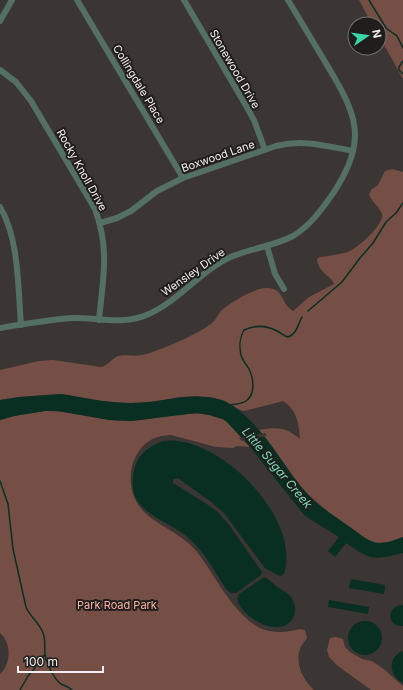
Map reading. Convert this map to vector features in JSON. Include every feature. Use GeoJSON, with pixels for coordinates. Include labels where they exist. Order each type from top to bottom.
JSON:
{"type":"FeatureCollection","features":[{"type":"Feature","properties":{"kind":"street"},"geometry":{"type":"LineString","coordinates":[[0,21],[12,0]]}},
{"type":"Feature","properties":{"kind":"street","name":"Collingdale Place"},"geometry":{"type":"LineString","coordinates":[[77,0],[182,178]]}},
{"type":"Feature","properties":{"kind":"street","name":"Stonewood Drive"},"geometry":{"type":"LineString","coordinates":[[184,0],[254,120],[265,150]]}},
{"type":"Feature","properties":{"kind":"street","name":"Wensley Drive"},"geometry":{"type":"LineString","coordinates":[[0,328],[73,318],[114,321],[126,320],[149,314],[167,303],[228,258],[240,253],[267,246],[294,235],[315,218],[342,179],[350,163],[353,151],[354,127],[349,105],[343,92],[288,0]]}},
{"type":"Feature","properties":{"kind":"street","name":"Rocky Knoll Drive"},"geometry":{"type":"LineString","coordinates":[[0,70],[16,82],[31,101],[92,203],[100,223],[105,249],[105,263],[99,320]]}},
{"type":"Feature","properties":{"kind":"street","name":"Boxwood Lane"},"geometry":{"type":"LineString","coordinates":[[100,223],[117,218],[131,211],[157,191],[182,178],[265,150],[299,142],[319,144],[353,151]]}},
{"type":"Feature","properties":{"kind":"street"},"geometry":{"type":"LineString","coordinates":[[0,207],[6,216],[12,237],[21,325]]}},
{"type":"Feature","properties":{"kind":"street"},"geometry":{"type":"LineString","coordinates":[[267,246],[275,274],[284,289]]}},
{"type":"Feature","properties":{"kind":"green space"},"geometry":{"type":"Polygon","coordinates":[[[359,0],[403,0],[403,79],[387,50],[387,16],[368,16],[359,0]]]}},
{"type":"Feature","properties":{"kind":"green space"},"geometry":{"type":"Polygon","coordinates":[[[392,169],[403,172],[403,537],[382,543],[375,543],[368,540],[316,502],[305,491],[259,430],[276,428],[286,430],[300,439],[298,423],[294,413],[283,401],[244,411],[223,400],[197,396],[179,397],[154,402],[130,403],[97,401],[61,394],[0,400],[0,370],[39,361],[53,360],[101,367],[118,356],[139,356],[149,353],[169,346],[201,331],[214,321],[221,311],[230,304],[243,296],[262,288],[273,289],[280,293],[286,304],[293,311],[309,297],[334,284],[333,281],[322,271],[317,259],[352,250],[370,236],[375,230],[382,218],[382,214],[369,194],[372,189],[378,185],[385,171],[392,169]]]}},
{"type":"Feature","properties":{"kind":"green space","name":"Park Road Park"},"geometry":{"type":"Polygon","coordinates":[[[45,411],[66,412],[119,421],[203,414],[224,420],[234,428],[250,447],[216,447],[171,435],[154,438],[149,441],[138,452],[131,471],[131,485],[134,498],[149,516],[189,543],[204,561],[232,603],[248,620],[262,629],[274,632],[300,629],[305,630],[307,638],[300,649],[299,666],[303,677],[314,690],[0,690],[0,674],[4,670],[9,654],[7,642],[0,633],[0,420],[45,411]]]}},
{"type":"Feature","properties":{"kind":"green space"},"geometry":{"type":"Polygon","coordinates":[[[336,637],[343,639],[345,647],[350,652],[362,659],[372,661],[385,670],[403,686],[403,690],[371,690],[338,666],[329,657],[327,650],[330,638],[336,637]]]}},
{"type":"Feature","properties":{"kind":"water","name":"Little Sugar Creek"},"geometry":{"type":"Polygon","coordinates":[[[61,394],[121,403],[143,403],[184,397],[212,398],[224,401],[236,408],[256,426],[295,479],[308,495],[319,505],[364,537],[375,543],[391,541],[403,537],[403,553],[379,558],[373,557],[362,553],[346,543],[335,557],[328,551],[339,537],[305,516],[250,447],[225,420],[197,413],[131,421],[109,420],[57,411],[45,411],[0,420],[0,400],[61,394]]]}},
{"type":"Feature","properties":{"kind":"water"},"geometry":{"type":"Polygon","coordinates":[[[164,441],[185,442],[208,451],[230,465],[251,484],[268,505],[280,529],[286,552],[284,574],[281,576],[265,568],[224,513],[178,478],[173,479],[173,483],[218,512],[262,572],[261,575],[236,593],[231,593],[227,590],[207,559],[193,542],[183,534],[150,514],[141,506],[135,496],[133,483],[135,467],[139,458],[146,450],[164,441]]]}},
{"type":"Feature","properties":{"kind":"water"},"geometry":{"type":"Polygon","coordinates":[[[264,577],[288,594],[294,602],[294,616],[288,624],[284,626],[268,626],[254,620],[246,613],[238,602],[239,594],[264,577]]]}},
{"type":"Feature","properties":{"kind":"water"},"geometry":{"type":"Polygon","coordinates":[[[351,579],[385,585],[384,594],[349,588],[351,579]]]}},
{"type":"Feature","properties":{"kind":"water"},"geometry":{"type":"Polygon","coordinates":[[[329,600],[369,607],[368,614],[328,607],[329,600]]]}},
{"type":"Feature","properties":{"kind":"water"},"geometry":{"type":"Polygon","coordinates":[[[403,605],[403,626],[393,623],[390,616],[393,608],[403,605]]]}},
{"type":"Feature","properties":{"kind":"water"},"geometry":{"type":"Polygon","coordinates":[[[368,621],[377,626],[381,631],[381,645],[377,650],[372,654],[362,655],[358,654],[349,645],[348,635],[349,631],[358,622],[368,621]]]}},
{"type":"Feature","properties":{"kind":"water"},"geometry":{"type":"Polygon","coordinates":[[[403,651],[403,683],[395,676],[392,662],[398,654],[403,651]]]}},
{"type":"Feature","properties":{"kind":"pier"},"geometry":{"type":"Polygon","coordinates":[[[265,433],[267,436],[242,441],[239,438],[265,433]]]}},
{"type":"Feature","properties":{"kind":"waterway"},"geometry":{"type":"LineString","coordinates":[[369,0],[386,28],[397,36],[403,48]]}},
{"type":"Feature","properties":{"kind":"waterway"},"geometry":{"type":"LineString","coordinates":[[403,61],[399,67],[399,70],[403,74]]}},
{"type":"Feature","properties":{"kind":"waterway"},"geometry":{"type":"LineString","coordinates":[[308,311],[342,282],[373,243],[386,222],[396,213],[403,203]]}},
{"type":"Feature","properties":{"kind":"waterway"},"geometry":{"type":"LineString","coordinates":[[231,405],[246,401],[251,395],[253,387],[249,369],[240,352],[241,339],[244,330],[252,327],[265,327],[273,329],[288,337],[293,334],[302,317]]}},
{"type":"Feature","properties":{"kind":"waterway"},"geometry":{"type":"LineString","coordinates":[[0,481],[8,504],[13,549],[26,607],[40,626],[43,633],[46,658],[51,670],[58,682],[72,690]]}},
{"type":"Feature","properties":{"kind":"waterway"},"geometry":{"type":"LineString","coordinates":[[20,690],[28,676],[35,668],[38,659],[45,655]]}}]}
